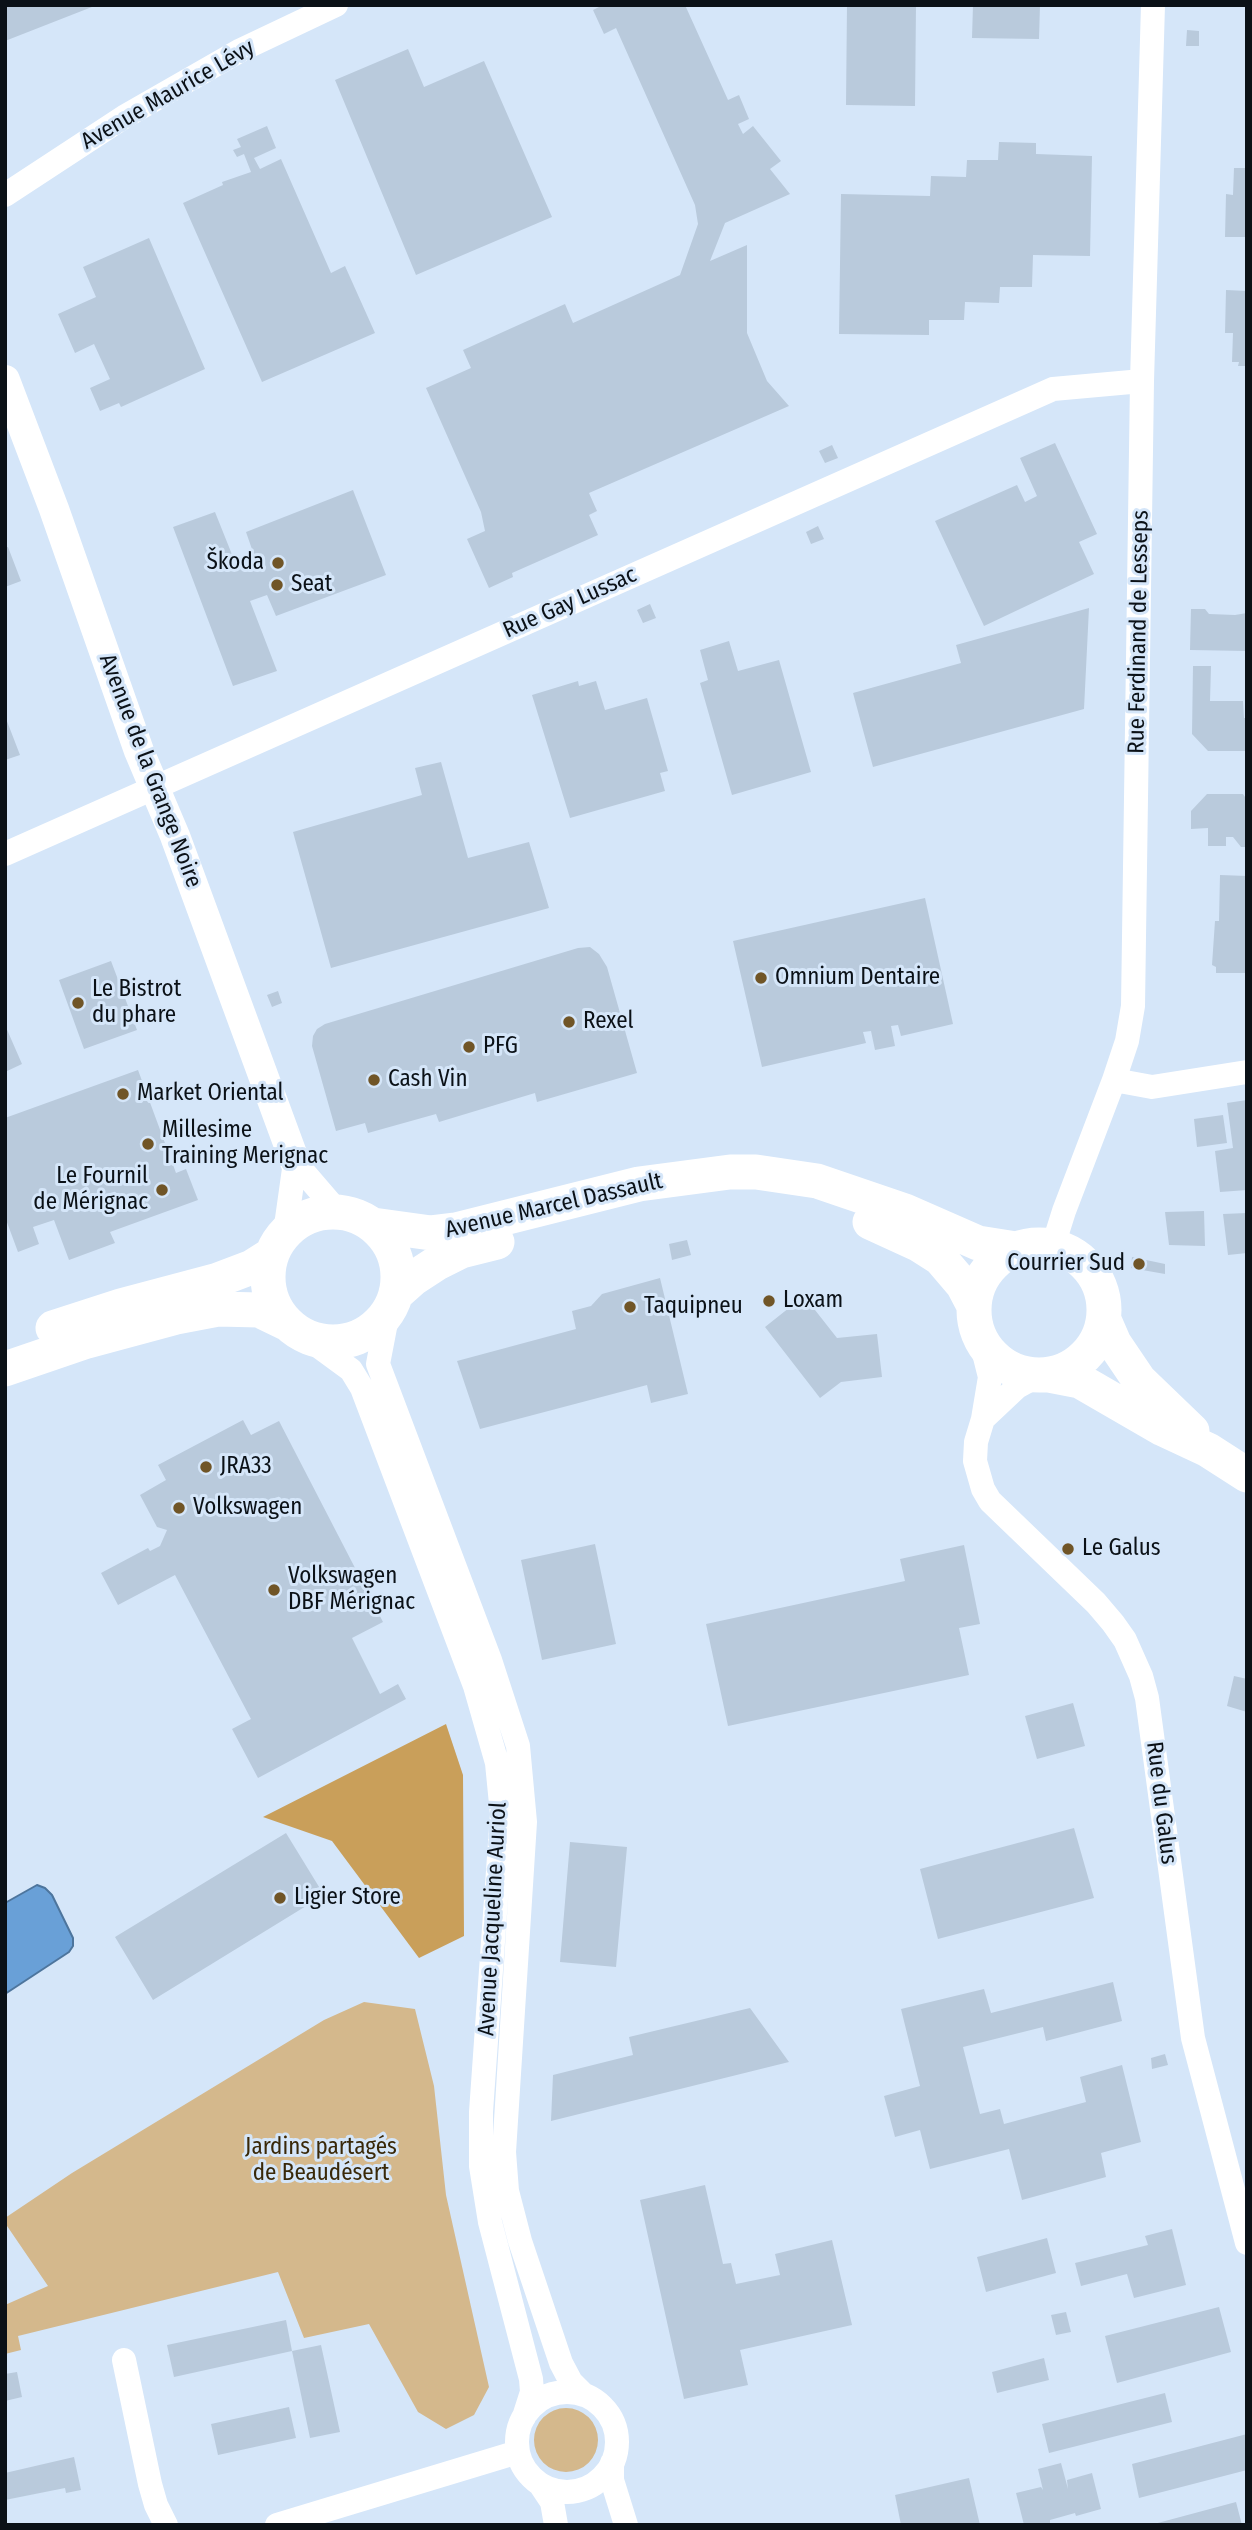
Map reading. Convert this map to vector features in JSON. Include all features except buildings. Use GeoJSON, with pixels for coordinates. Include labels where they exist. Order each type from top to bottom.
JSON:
{"type":"FeatureCollection","features":[{"type":"Feature","properties":{"kind":"main road","name":"Avenue Marcel Dassault"},"geometry":{"type":"LineString","coordinates":[[373,1225],[431,1233],[456,1230],[639,1184],[730,1172],[756,1172],[817,1181],[905,1211],[978,1243],[1016,1249]]}},
{"type":"Feature","properties":{"kind":"main road","name":"Avenue Marcel Dassault"},"geometry":{"type":"LineString","coordinates":[[392,1303],[414,1278],[461,1251],[647,1205],[693,1197],[738,1195],[782,1198],[825,1208],[869,1222],[918,1244],[940,1258],[963,1285],[974,1306]]}},
{"type":"Feature","properties":{"kind":"main road"},"geometry":{"type":"LineString","coordinates":[[5,1344],[121,1306],[215,1281],[252,1267],[300,1220],[319,1213],[338,1212],[357,1216],[373,1225],[386,1239],[395,1256],[398,1275],[392,1303],[372,1329],[352,1339],[329,1342],[297,1331],[259,1310],[218,1309],[176,1317],[87,1341],[5,1369]]}},
{"type":"Feature","properties":{"kind":"main road"},"geometry":{"type":"LineString","coordinates":[[278,1244],[267,1273],[269,1292],[276,1309],[297,1331]]}},
{"type":"Feature","properties":{"kind":"main road"},"geometry":{"type":"LineString","coordinates":[[1043,1376],[1069,1368],[1086,1356],[1098,1340],[1104,1320],[1104,1300],[1098,1282],[1079,1259],[1053,1246],[1041,1245],[1016,1249],[1000,1258],[987,1271],[978,1288],[974,1306],[975,1324],[981,1342],[991,1355],[1004,1366],[1020,1373],[1080,1381],[1163,1429],[1208,1450],[1247,1475]]}},
{"type":"Feature","properties":{"kind":"main road"},"geometry":{"type":"LineString","coordinates":[[1104,1320],[1114,1343],[1139,1380],[1178,1415],[1208,1450]]}},
{"type":"Feature","properties":{"kind":"street","name":"Avenue Maurice Lévy"},"geometry":{"type":"LineString","coordinates":[[5,195],[124,117],[241,50],[336,5]]}},
{"type":"Feature","properties":{"kind":"street","name":"Rue Ferdinand de Lesseps"},"geometry":{"type":"LineString","coordinates":[[1053,1246],[1127,1041],[1133,1006],[1142,381],[1153,5]]}},
{"type":"Feature","properties":{"kind":"street","name":"Avenue de la Grange Noire"},"geometry":{"type":"LineString","coordinates":[[5,380],[54,509],[139,751],[156,788],[295,1162],[338,1212]]}},
{"type":"Feature","properties":{"kind":"street","name":"Rue Gay Lussac"},"geometry":{"type":"LineString","coordinates":[[5,854],[1053,389],[1142,381]]}},
{"type":"Feature","properties":{"kind":"street"},"geometry":{"type":"LineString","coordinates":[[1114,1080],[1152,1087],[1247,1072]]}},
{"type":"Feature","properties":{"kind":"street","name":"Avenue de la Grange Noire"},"geometry":{"type":"LineString","coordinates":[[278,1244],[295,1162]]}},
{"type":"Feature","properties":{"kind":"street","name":"Avenue Jacqueline Auriol"},"geometry":{"type":"LineString","coordinates":[[392,1303],[378,1364],[490,1660],[517,1746],[525,1822],[504,2140],[507,2191],[520,2241],[561,2363],[571,2382],[584,2395]]}},
{"type":"Feature","properties":{"kind":"street","name":"Avenue Jacqueline Auriol"},"geometry":{"type":"LineString","coordinates":[[297,1331],[351,1370],[362,1388],[475,1686],[497,1763],[502,1815],[481,2112],[481,2166],[490,2222],[531,2379],[532,2392],[524,2417]]}},
{"type":"Feature","properties":{"kind":"street","name":"Rue du Galus"},"geometry":{"type":"LineString","coordinates":[[981,1342],[990,1377],[976,1442],[975,1461],[986,1495],[1096,1602],[1125,1640],[1141,1676],[1147,1698],[1193,2038],[1247,2243]]}},
{"type":"Feature","properties":{"kind":"street"},"geometry":{"type":"LineString","coordinates":[[983,1419],[1017,1387],[1043,1376]]}},
{"type":"Feature","properties":{"kind":"street"},"geometry":{"type":"LineString","coordinates":[[124,2360],[150,2484],[166,2525]]}},
{"type":"Feature","properties":{"kind":"street"},"geometry":{"type":"LineString","coordinates":[[556,2393],[584,2395],[597,2402],[608,2413],[615,2427],[616,2452],[604,2475],[594,2484],[581,2490],[553,2490],[530,2476],[522,2465],[517,2440],[524,2417],[533,2406],[556,2393]]}},
{"type":"Feature","properties":{"kind":"street"},"geometry":{"type":"LineString","coordinates":[[282,2524],[518,2452]]}},
{"type":"Feature","properties":{"kind":"street"},"geometry":{"type":"LineString","coordinates":[[612,2463],[612,2480],[626,2525]]}},
{"type":"Feature","properties":{"kind":"street"},"geometry":{"type":"LineString","coordinates":[[540,2484],[552,2502],[556,2525]]}},
{"type":"Feature","properties":{"kind":"green space","name":"Jardins partagés de Beaudésert"},"geometry":{"type":"Polygon","coordinates":[[[364,2002],[415,2009],[434,2086],[446,2195],[489,2387],[474,2415],[446,2429],[418,2412],[369,2324],[304,2338],[278,2272],[18,2336],[21,2350],[5,2354],[5,2305],[48,2286],[5,2223],[5,2218],[72,2173],[324,2020],[364,2002]]]}},
{"type":"Feature","properties":{"kind":"green space"},"geometry":{"type":"Polygon","coordinates":[[[566,2408],[584,2414],[592,2422],[598,2440],[592,2458],[584,2466],[566,2472],[548,2466],[540,2458],[534,2440],[540,2422],[548,2414],[566,2408]]]}},
{"type":"Feature","properties":{"kind":"shaded area"},"geometry":{"type":"Polygon","coordinates":[[[446,1724],[463,1775],[464,1936],[419,1958],[332,1841],[263,1817],[446,1724]]]}},
{"type":"Feature","properties":{"kind":"water"},"geometry":{"type":"Polygon","coordinates":[[[37,1885],[52,1895],[73,1938],[73,1946],[69,1952],[5,1994],[5,1903],[37,1885]]]}},
{"type":"Feature","properties":{"kind":"place","name":"Škoda"},"geometry":{"type":"Point","coordinates":[278,563]}},
{"type":"Feature","properties":{"kind":"place","name":"Seat"},"geometry":{"type":"Point","coordinates":[277,585]}},
{"type":"Feature","properties":{"kind":"place","name":"Omnium Dentaire"},"geometry":{"type":"Point","coordinates":[761,978]}},
{"type":"Feature","properties":{"kind":"place","name":"Le Bistrot du phare"},"geometry":{"type":"Point","coordinates":[78,1003]}},
{"type":"Feature","properties":{"kind":"place","name":"Rexel"},"geometry":{"type":"Point","coordinates":[569,1022]}},
{"type":"Feature","properties":{"kind":"place","name":"PFG"},"geometry":{"type":"Point","coordinates":[469,1047]}},
{"type":"Feature","properties":{"kind":"place","name":"Cash Vin"},"geometry":{"type":"Point","coordinates":[374,1080]}},
{"type":"Feature","properties":{"kind":"place","name":"Market Oriental"},"geometry":{"type":"Point","coordinates":[123,1094]}},
{"type":"Feature","properties":{"kind":"place","name":"Millesime Training Merignac"},"geometry":{"type":"Point","coordinates":[148,1144]}},
{"type":"Feature","properties":{"kind":"place","name":"Le Fournil de Mérignac"},"geometry":{"type":"Point","coordinates":[162,1190]}},
{"type":"Feature","properties":{"kind":"place","name":"Courrier Sud"},"geometry":{"type":"Point","coordinates":[1139,1264]}},
{"type":"Feature","properties":{"kind":"place","name":"Loxam"},"geometry":{"type":"Point","coordinates":[769,1301]}},
{"type":"Feature","properties":{"kind":"place","name":"Taquipneu"},"geometry":{"type":"Point","coordinates":[630,1307]}},
{"type":"Feature","properties":{"kind":"place","name":"JRA33"},"geometry":{"type":"Point","coordinates":[206,1467]}},
{"type":"Feature","properties":{"kind":"place","name":"Volkswagen"},"geometry":{"type":"Point","coordinates":[179,1508]}},
{"type":"Feature","properties":{"kind":"place","name":"Le Galus"},"geometry":{"type":"Point","coordinates":[1068,1549]}},
{"type":"Feature","properties":{"kind":"place","name":"Volkswagen DBF Mérignac"},"geometry":{"type":"Point","coordinates":[274,1590]}},
{"type":"Feature","properties":{"kind":"place","name":"Ligier Store"},"geometry":{"type":"Point","coordinates":[280,1898]}}]}
